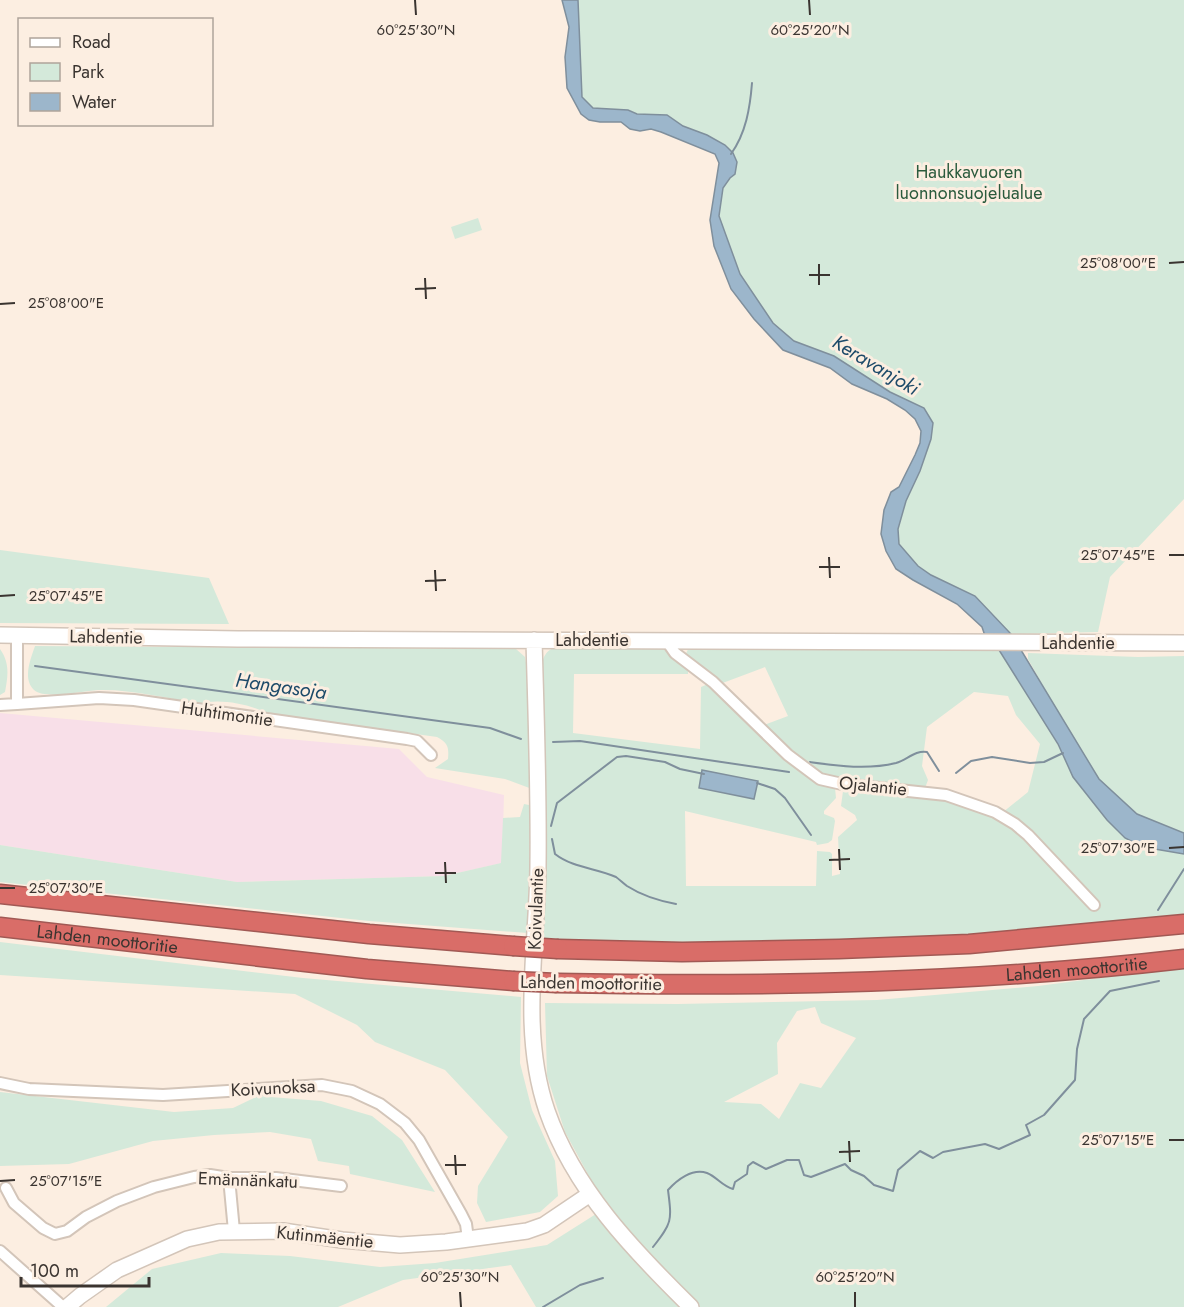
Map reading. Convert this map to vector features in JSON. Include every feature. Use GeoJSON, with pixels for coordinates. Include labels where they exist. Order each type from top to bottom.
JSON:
{"type":"FeatureCollection","features":[{"type":"Feature","properties":{"kind":"highway","name":"Lahden moottoritie"},"geometry":{"type":"LineString","coordinates":[[0,894],[369,934],[558,949],[682,952],[969,944],[1184,924]]}},
{"type":"Feature","properties":{"kind":"highway","name":"Lahden moottoritie"},"geometry":{"type":"LineString","coordinates":[[0,927],[368,969],[557,983],[839,984],[970,978],[1184,959]]}},
{"type":"Feature","properties":{"kind":"street","name":"Lahdentie"},"geometry":{"type":"LineString","coordinates":[[0,635],[249,639],[1184,644]]}},
{"type":"Feature","properties":{"kind":"street"},"geometry":{"type":"LineString","coordinates":[[17,704],[18,636]]}},
{"type":"Feature","properties":{"kind":"street","name":"Koivulantie"},"geometry":{"type":"LineString","coordinates":[[534,640],[538,800],[538,878],[532,1002],[535,1065],[558,1138],[590,1194],[645,1262],[691,1307]]}},
{"type":"Feature","properties":{"kind":"street","name":"Ojalantie"},"geometry":{"type":"LineString","coordinates":[[666,640],[675,653],[713,681],[788,755],[820,779],[842,784],[946,795],[995,812],[1028,835],[1094,905]]}},
{"type":"Feature","properties":{"kind":"street","name":"Huhtimontie"},"geometry":{"type":"LineString","coordinates":[[0,705],[99,698],[134,700],[417,741],[431,755]]}},
{"type":"Feature","properties":{"kind":"street","name":"Koivunoksa"},"geometry":{"type":"LineString","coordinates":[[0,1083],[29,1089],[164,1095],[322,1085],[352,1091],[380,1104],[405,1123],[419,1140],[462,1214],[468,1239]]}},
{"type":"Feature","properties":{"kind":"street","name":"Emännänkatu"},"geometry":{"type":"LineString","coordinates":[[6,1188],[14,1203],[43,1228],[55,1234],[67,1231],[86,1217],[117,1201],[154,1187],[194,1177],[210,1175],[229,1178],[276,1178],[341,1186]]}},
{"type":"Feature","properties":{"kind":"street"},"geometry":{"type":"LineString","coordinates":[[229,1178],[234,1231]]}},
{"type":"Feature","properties":{"kind":"street","name":"Kutinmäentie"},"geometry":{"type":"LineString","coordinates":[[65,1307],[117,1270],[187,1239],[234,1231],[288,1231],[342,1240],[400,1245],[468,1239],[527,1231],[544,1225],[590,1194]]}},
{"type":"Feature","properties":{"kind":"street"},"geometry":{"type":"LineString","coordinates":[[0,1251],[65,1307]]}},
{"type":"Feature","properties":{"kind":"shaded area"},"geometry":{"type":"Polygon","coordinates":[[[0,713],[399,749],[427,777],[504,795],[502,863],[444,876],[237,882],[0,845],[0,713]]]}},
{"type":"Feature","properties":{"kind":"green space","name":"Haukkavuoren luonnonsuojelualue"},"geometry":{"type":"Polygon","coordinates":[[[578,0],[1184,0],[1184,499],[1110,577],[1098,632],[1011,634],[975,596],[931,575],[918,566],[899,544],[898,529],[906,501],[931,439],[924,408],[890,392],[834,356],[794,341],[773,323],[740,274],[724,233],[719,216],[723,188],[730,178],[707,135],[683,126],[667,115],[637,114],[628,110],[593,108],[582,97],[578,0]]]}},
{"type":"Feature","properties":{"kind":"green space"},"geometry":{"type":"Polygon","coordinates":[[[478,218],[482,230],[455,239],[451,227],[478,218]]]}},
{"type":"Feature","properties":{"kind":"green space"},"geometry":{"type":"Polygon","coordinates":[[[0,550],[209,578],[229,624],[0,623],[0,550]]]}},
{"type":"Feature","properties":{"kind":"green space"},"geometry":{"type":"Polygon","coordinates":[[[35,646],[516,649],[525,657],[528,673],[532,789],[505,779],[435,768],[448,759],[447,746],[437,737],[267,713],[251,707],[224,702],[199,704],[148,694],[110,690],[55,695],[40,693],[30,685],[28,674],[35,646]]]}},
{"type":"Feature","properties":{"kind":"green space"},"geometry":{"type":"Polygon","coordinates":[[[560,646],[664,649],[688,671],[688,674],[574,674],[573,733],[700,749],[701,687],[708,684],[810,777],[835,788],[836,798],[824,811],[824,814],[834,818],[835,821],[832,840],[817,845],[816,842],[685,811],[686,886],[816,886],[817,851],[832,854],[832,876],[840,874],[838,837],[857,820],[855,815],[841,806],[843,791],[848,788],[942,798],[997,817],[1028,792],[1040,744],[1016,715],[1008,696],[974,692],[927,727],[922,766],[928,780],[925,788],[860,784],[823,777],[800,762],[764,725],[788,716],[765,667],[720,684],[685,656],[689,647],[980,648],[980,650],[999,650],[1063,754],[1075,764],[1097,795],[1101,807],[1118,826],[1154,849],[1184,854],[1184,915],[1060,928],[872,940],[648,943],[539,939],[542,864],[541,672],[545,655],[551,649],[560,646]]]}},
{"type":"Feature","properties":{"kind":"green space"},"geometry":{"type":"Polygon","coordinates":[[[0,649],[5,659],[7,680],[5,692],[0,695],[0,649]]]}},
{"type":"Feature","properties":{"kind":"green space"},"geometry":{"type":"Polygon","coordinates":[[[1028,653],[1138,657],[1184,656],[1184,842],[1142,827],[1099,779],[1061,718],[1028,659],[1028,653]]]}},
{"type":"Feature","properties":{"kind":"green space"},"geometry":{"type":"Polygon","coordinates":[[[524,804],[529,805],[530,808],[528,933],[369,921],[0,882],[0,845],[237,882],[444,876],[501,863],[503,818],[520,817],[524,804]]]}},
{"type":"Feature","properties":{"kind":"green space"},"geometry":{"type":"Polygon","coordinates":[[[0,942],[303,978],[521,997],[520,1063],[532,1110],[555,1161],[558,1196],[540,1212],[486,1222],[477,1203],[478,1186],[508,1137],[445,1070],[375,1042],[357,1025],[295,994],[0,975],[0,942]]]}},
{"type":"Feature","properties":{"kind":"green space"},"geometry":{"type":"Polygon","coordinates":[[[1184,967],[1184,1307],[700,1307],[648,1254],[597,1191],[565,1132],[547,1076],[545,1003],[678,1004],[877,1000],[1038,986],[1184,967]],[[815,1007],[797,1011],[777,1043],[778,1074],[724,1102],[761,1104],[779,1119],[800,1083],[821,1088],[856,1038],[821,1023],[815,1007]]]}},
{"type":"Feature","properties":{"kind":"green space"},"geometry":{"type":"Polygon","coordinates":[[[0,1092],[174,1112],[233,1108],[258,1096],[321,1101],[372,1116],[402,1140],[435,1192],[350,1174],[349,1166],[318,1161],[311,1139],[270,1132],[153,1141],[69,1164],[0,1166],[0,1092]]]}},
{"type":"Feature","properties":{"kind":"green space"},"geometry":{"type":"Polygon","coordinates":[[[596,1214],[682,1307],[536,1307],[511,1265],[403,1280],[338,1307],[106,1307],[152,1269],[221,1253],[290,1256],[380,1267],[435,1263],[547,1245],[596,1214]]]}},
{"type":"Feature","properties":{"kind":"water"},"geometry":{"type":"Polygon","coordinates":[[[562,0],[578,0],[582,97],[593,108],[628,110],[637,114],[667,115],[683,126],[725,145],[733,153],[737,162],[735,174],[723,188],[719,216],[740,274],[773,323],[794,341],[834,356],[890,392],[924,408],[933,423],[931,439],[906,501],[898,529],[899,544],[918,566],[931,575],[975,596],[1011,634],[985,636],[982,627],[957,604],[896,569],[886,551],[881,534],[884,510],[891,492],[899,487],[920,443],[921,431],[915,419],[887,399],[852,384],[830,368],[783,350],[754,319],[731,289],[714,246],[710,220],[719,163],[715,154],[651,129],[640,131],[630,129],[621,122],[589,120],[581,114],[567,88],[565,57],[569,27],[562,0]]]}},
{"type":"Feature","properties":{"kind":"water"},"geometry":{"type":"Polygon","coordinates":[[[999,650],[1021,650],[1099,779],[1137,814],[1184,833],[1184,854],[1143,847],[1125,838],[1107,820],[1073,777],[1058,744],[999,650]]]}},
{"type":"Feature","properties":{"kind":"water"},"geometry":{"type":"Polygon","coordinates":[[[702,770],[758,781],[754,799],[699,788],[702,770]]]}},
{"type":"Feature","properties":{"kind":"waterway"},"geometry":{"type":"LineString","coordinates":[[731,154],[746,120],[752,83]]}},
{"type":"Feature","properties":{"kind":"waterway","name":"Hangasoja"},"geometry":{"type":"LineString","coordinates":[[35,666],[490,728],[521,739]]}},
{"type":"Feature","properties":{"kind":"waterway","name":"Hangasoja"},"geometry":{"type":"LineString","coordinates":[[553,742],[580,741],[789,772]]}},
{"type":"Feature","properties":{"kind":"waterway","name":"Hangasoja"},"geometry":{"type":"LineString","coordinates":[[810,762],[864,767],[896,763],[919,752],[927,752],[939,771]]}},
{"type":"Feature","properties":{"kind":"waterway","name":"Hangasoja"},"geometry":{"type":"LineString","coordinates":[[956,773],[971,761],[992,757],[1030,763],[1044,762],[1063,753]]}},
{"type":"Feature","properties":{"kind":"waterway"},"geometry":{"type":"LineString","coordinates":[[551,826],[557,803],[617,757],[626,756],[665,762],[680,769],[704,774]]}},
{"type":"Feature","properties":{"kind":"waterway"},"geometry":{"type":"LineString","coordinates":[[757,783],[775,789],[785,798],[811,835]]}},
{"type":"Feature","properties":{"kind":"waterway"},"geometry":{"type":"LineString","coordinates":[[552,839],[555,854],[562,859],[616,877],[644,895],[676,904]]}},
{"type":"Feature","properties":{"kind":"waterway"},"geometry":{"type":"LineString","coordinates":[[1158,910],[1184,869]]}},
{"type":"Feature","properties":{"kind":"waterway"},"geometry":{"type":"LineString","coordinates":[[653,1247],[669,1221],[668,1190],[680,1179],[696,1172],[707,1173],[733,1189],[735,1182],[747,1174],[748,1166],[753,1162],[766,1169],[787,1160],[799,1160],[804,1175],[811,1177],[845,1164],[874,1185],[893,1191],[898,1170],[920,1151],[933,1158],[943,1152],[985,1144],[999,1149],[1030,1135],[1026,1125],[1044,1115],[1075,1080],[1077,1049],[1084,1019],[1110,991],[1159,981]]}},
{"type":"Feature","properties":{"kind":"waterway"},"geometry":{"type":"LineString","coordinates":[[543,1307],[580,1285],[603,1278]]}},
{"type":"Feature","properties":{"kind":"water label","name":"Keravanjoki"},"geometry":{"type":"Point","coordinates":[876,365]}}]}
